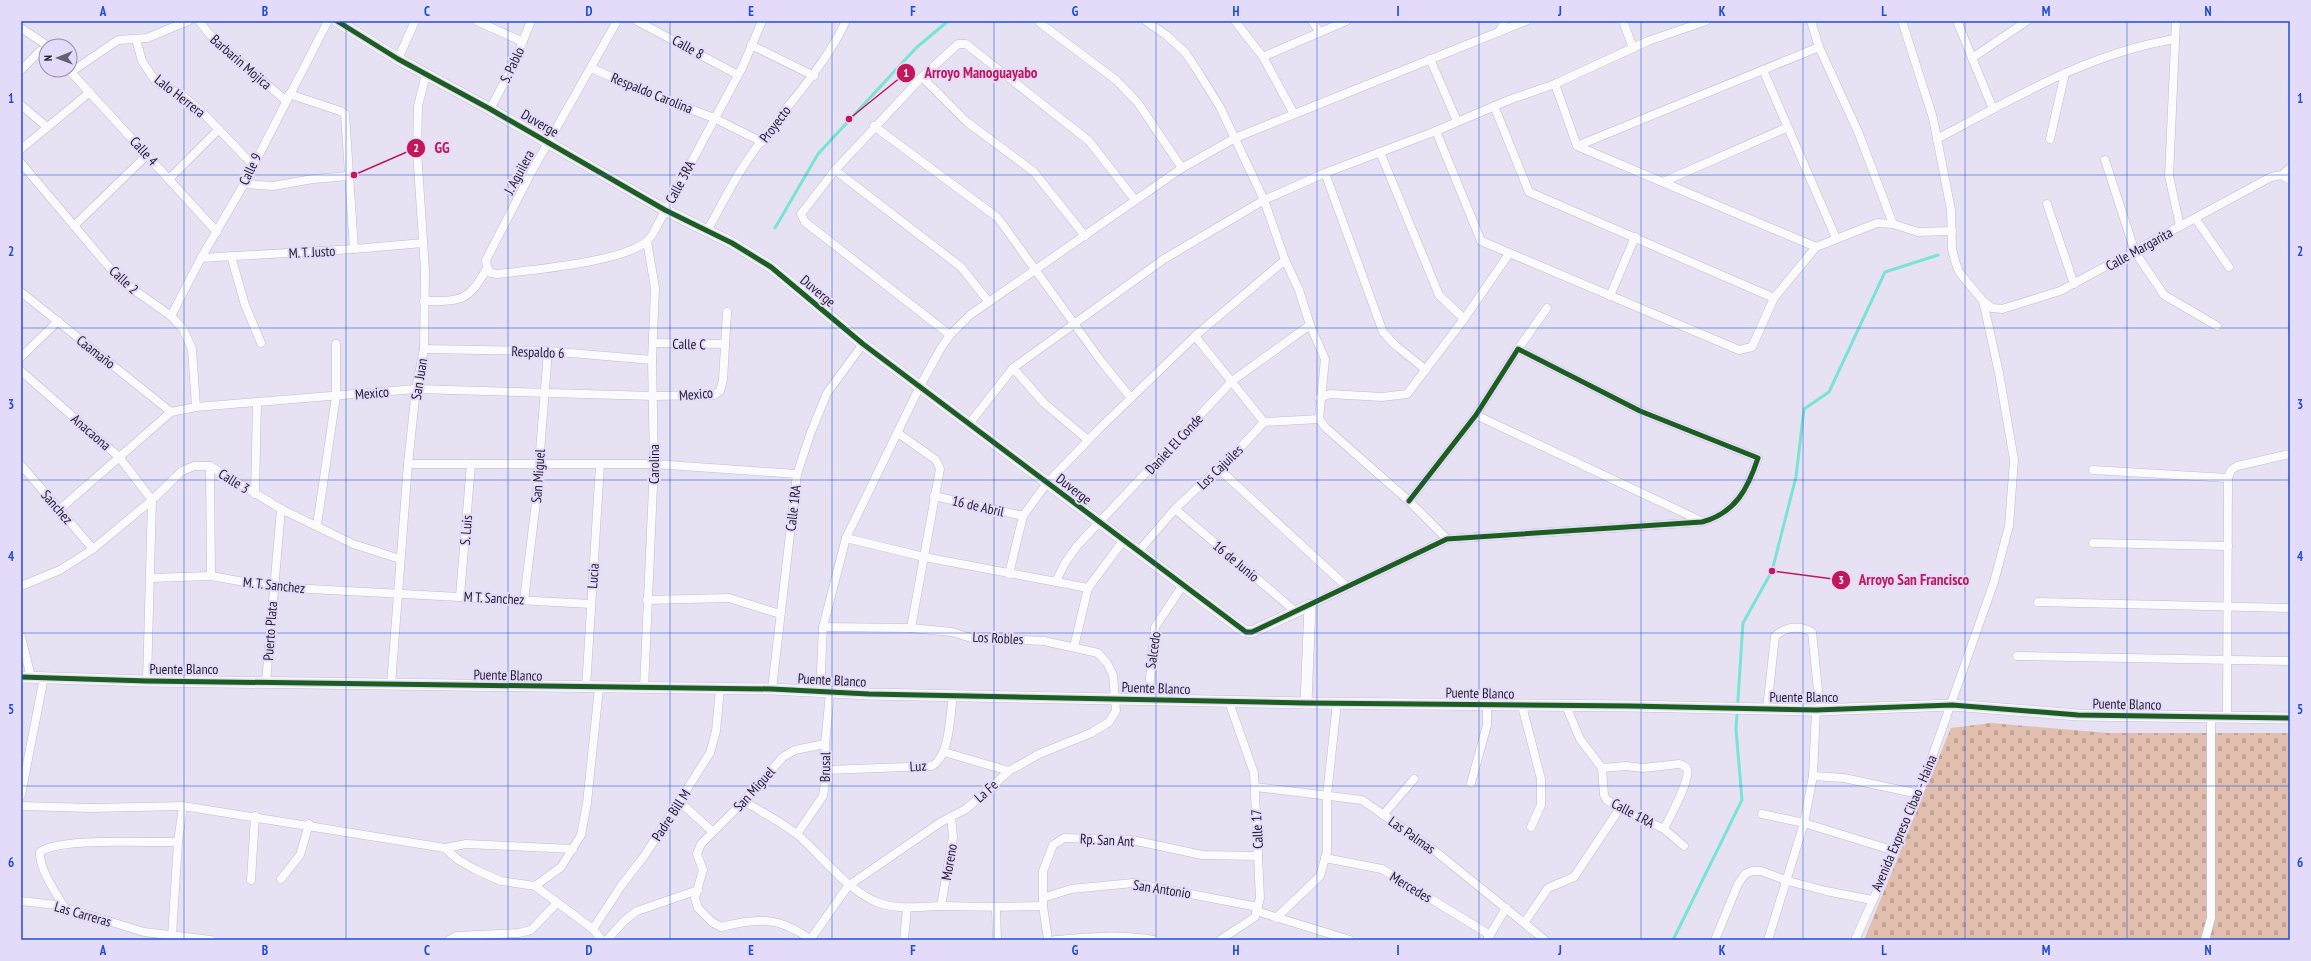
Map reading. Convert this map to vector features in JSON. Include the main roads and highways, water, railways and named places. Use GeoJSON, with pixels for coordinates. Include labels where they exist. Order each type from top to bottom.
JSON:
{"type":"FeatureCollection","features":[{"type":"Feature","properties":{"kind":"waterway"},"geometry":{"type":"LineString","coordinates":[[775,228],[818,154],[916,48],[948,21]]}},
{"type":"Feature","properties":{"kind":"waterway"},"geometry":{"type":"LineString","coordinates":[[1673,940],[1742,800],[1736,729],[1743,623],[1772,571],[1796,477],[1804,409],[1829,392],[1885,272],[1938,255]]}},
{"type":"Feature","properties":{"kind":"place","name":"Arroyo Manoguayabo"},"geometry":{"type":"Point","coordinates":[849,119]}},
{"type":"Feature","properties":{"kind":"place","name":"GG"},"geometry":{"type":"Point","coordinates":[354,175]}},
{"type":"Feature","properties":{"kind":"place","name":"Arroyo San Francisco"},"geometry":{"type":"Point","coordinates":[1772,571]}}]}
